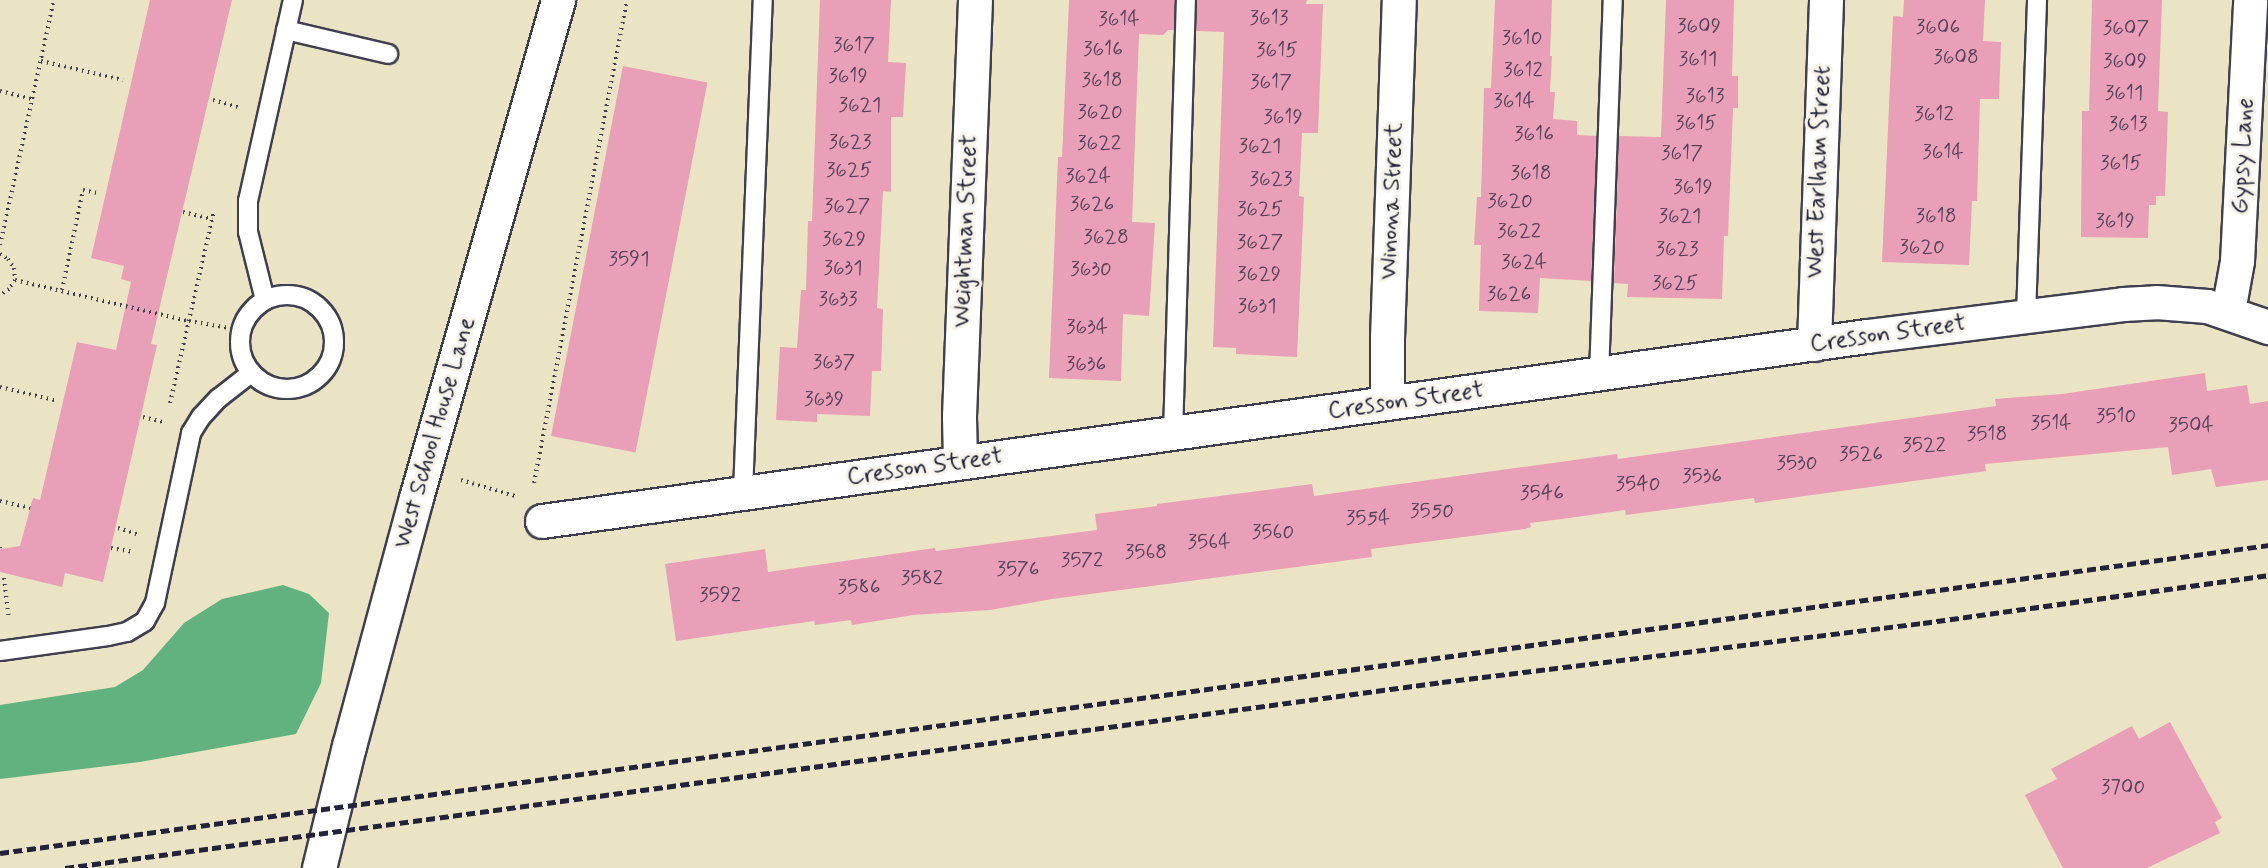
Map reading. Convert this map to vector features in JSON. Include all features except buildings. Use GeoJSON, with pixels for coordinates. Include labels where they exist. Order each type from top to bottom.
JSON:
{"type":"FeatureCollection","features":[{"type":"Feature","properties":{"kind":"street","name":"West School House Lane"},"geometry":{"type":"LineString","coordinates":[[319,868],[349,746],[410,520],[558,0]]}},
{"type":"Feature","properties":{"kind":"street","name":"Weightman Street"},"geometry":{"type":"LineString","coordinates":[[960,461],[959,416],[975,0]]}},
{"type":"Feature","properties":{"kind":"street","name":"Winona Street"},"geometry":{"type":"LineString","coordinates":[[1388,402],[1387,338],[1399,0]]}},
{"type":"Feature","properties":{"kind":"street","name":"West Earlham Street"},"geometry":{"type":"LineString","coordinates":[[1814,344],[1826,0]]}},
{"type":"Feature","properties":{"kind":"street","name":"Gypsy Lane"},"geometry":{"type":"LineString","coordinates":[[2228,311],[2237,261],[2250,0]]}},
{"type":"Feature","properties":{"kind":"street","name":"Cresson Street"},"geometry":{"type":"LineString","coordinates":[[535,510],[743,492],[960,461],[1173,435],[1388,402],[1814,344],[2026,316],[2156,302],[2207,306],[2228,311],[2268,327]]}},
{"type":"Feature","properties":{"kind":"lane"},"geometry":{"type":"LineString","coordinates":[[265,300],[248,232],[248,201],[293,0]]}},
{"type":"Feature","properties":{"kind":"lane"},"geometry":{"type":"LineString","coordinates":[[743,492],[763,0]]}},
{"type":"Feature","properties":{"kind":"lane"},"geometry":{"type":"LineString","coordinates":[[1173,435],[1186,0]]}},
{"type":"Feature","properties":{"kind":"lane"},"geometry":{"type":"LineString","coordinates":[[1599,375],[1612,0]]}},
{"type":"Feature","properties":{"kind":"lane"},"geometry":{"type":"LineString","coordinates":[[2026,316],[2037,0]]}},
{"type":"Feature","properties":{"kind":"lane"},"geometry":{"type":"LineString","coordinates":[[286,30],[388,54]]}},
{"type":"Feature","properties":{"kind":"lane"},"geometry":{"type":"LineString","coordinates":[[278,295],[292,295],[317,305],[332,328],[333,354],[319,376],[296,388],[280,389],[264,384],[251,373],[243,360],[239,345],[241,330],[246,318],[265,300],[278,295]]}},
{"type":"Feature","properties":{"kind":"lane"},"geometry":{"type":"LineString","coordinates":[[0,651],[108,636],[127,632],[145,621],[155,603],[191,433],[207,410],[251,373]]}},
{"type":"Feature","properties":{"kind":"path"},"geometry":{"type":"LineString","coordinates":[[0,245],[54,0]]}},
{"type":"Feature","properties":{"kind":"path"},"geometry":{"type":"LineString","coordinates":[[534,487],[627,0]]}},
{"type":"Feature","properties":{"kind":"path"},"geometry":{"type":"LineString","coordinates":[[41,61],[123,80]]}},
{"type":"Feature","properties":{"kind":"path"},"geometry":{"type":"LineString","coordinates":[[0,91],[33,99]]}},
{"type":"Feature","properties":{"kind":"path"},"geometry":{"type":"LineString","coordinates":[[235,118],[240,96]]}},
{"type":"Feature","properties":{"kind":"path"},"geometry":{"type":"LineString","coordinates":[[62,290],[83,190],[97,193]]}},
{"type":"Feature","properties":{"kind":"path"},"geometry":{"type":"LineString","coordinates":[[143,417],[166,423],[214,208]]}},
{"type":"Feature","properties":{"kind":"path"},"geometry":{"type":"LineString","coordinates":[[0,209],[7,210]]}},
{"type":"Feature","properties":{"kind":"path"},"geometry":{"type":"LineString","coordinates":[[183,212],[212,219]]}},
{"type":"Feature","properties":{"kind":"path"},"geometry":{"type":"LineString","coordinates":[[0,254],[8,259],[14,268],[15,280],[9,289],[0,295]]}},
{"type":"Feature","properties":{"kind":"path"},"geometry":{"type":"LineString","coordinates":[[15,280],[189,321],[241,330]]}},
{"type":"Feature","properties":{"kind":"path"},"geometry":{"type":"LineString","coordinates":[[0,387],[54,400]]}},
{"type":"Feature","properties":{"kind":"path"},"geometry":{"type":"LineString","coordinates":[[462,480],[535,510]]}},
{"type":"Feature","properties":{"kind":"path"},"geometry":{"type":"LineString","coordinates":[[0,501],[30,508]]}},
{"type":"Feature","properties":{"kind":"path"},"geometry":{"type":"LineString","coordinates":[[134,563],[143,524]]}},
{"type":"Feature","properties":{"kind":"path"},"geometry":{"type":"LineString","coordinates":[[118,528],[140,535]]}},
{"type":"Feature","properties":{"kind":"path"},"geometry":{"type":"LineString","coordinates":[[111,548],[136,553]]}},
{"type":"Feature","properties":{"kind":"path"},"geometry":{"type":"LineString","coordinates":[[4,578],[9,620]]}},
{"type":"Feature","properties":{"kind":"path"},"geometry":{"type":"LineString","coordinates":[[0,622],[20,619]]}},
{"type":"Feature","properties":{"kind":"green space"},"geometry":{"type":"Polygon","coordinates":[[[283,585],[309,594],[329,613],[321,683],[296,734],[140,762],[0,779],[0,705],[115,687],[143,670],[184,623],[222,599],[283,585]]]}},
{"type":"Feature","properties":{"kind":"railway"},"geometry":{"type":"LineString","coordinates":[[0,853],[2268,545]]}},
{"type":"Feature","properties":{"kind":"railway"},"geometry":{"type":"LineString","coordinates":[[65,868],[1442,682],[1923,623],[2268,575]]}}]}
